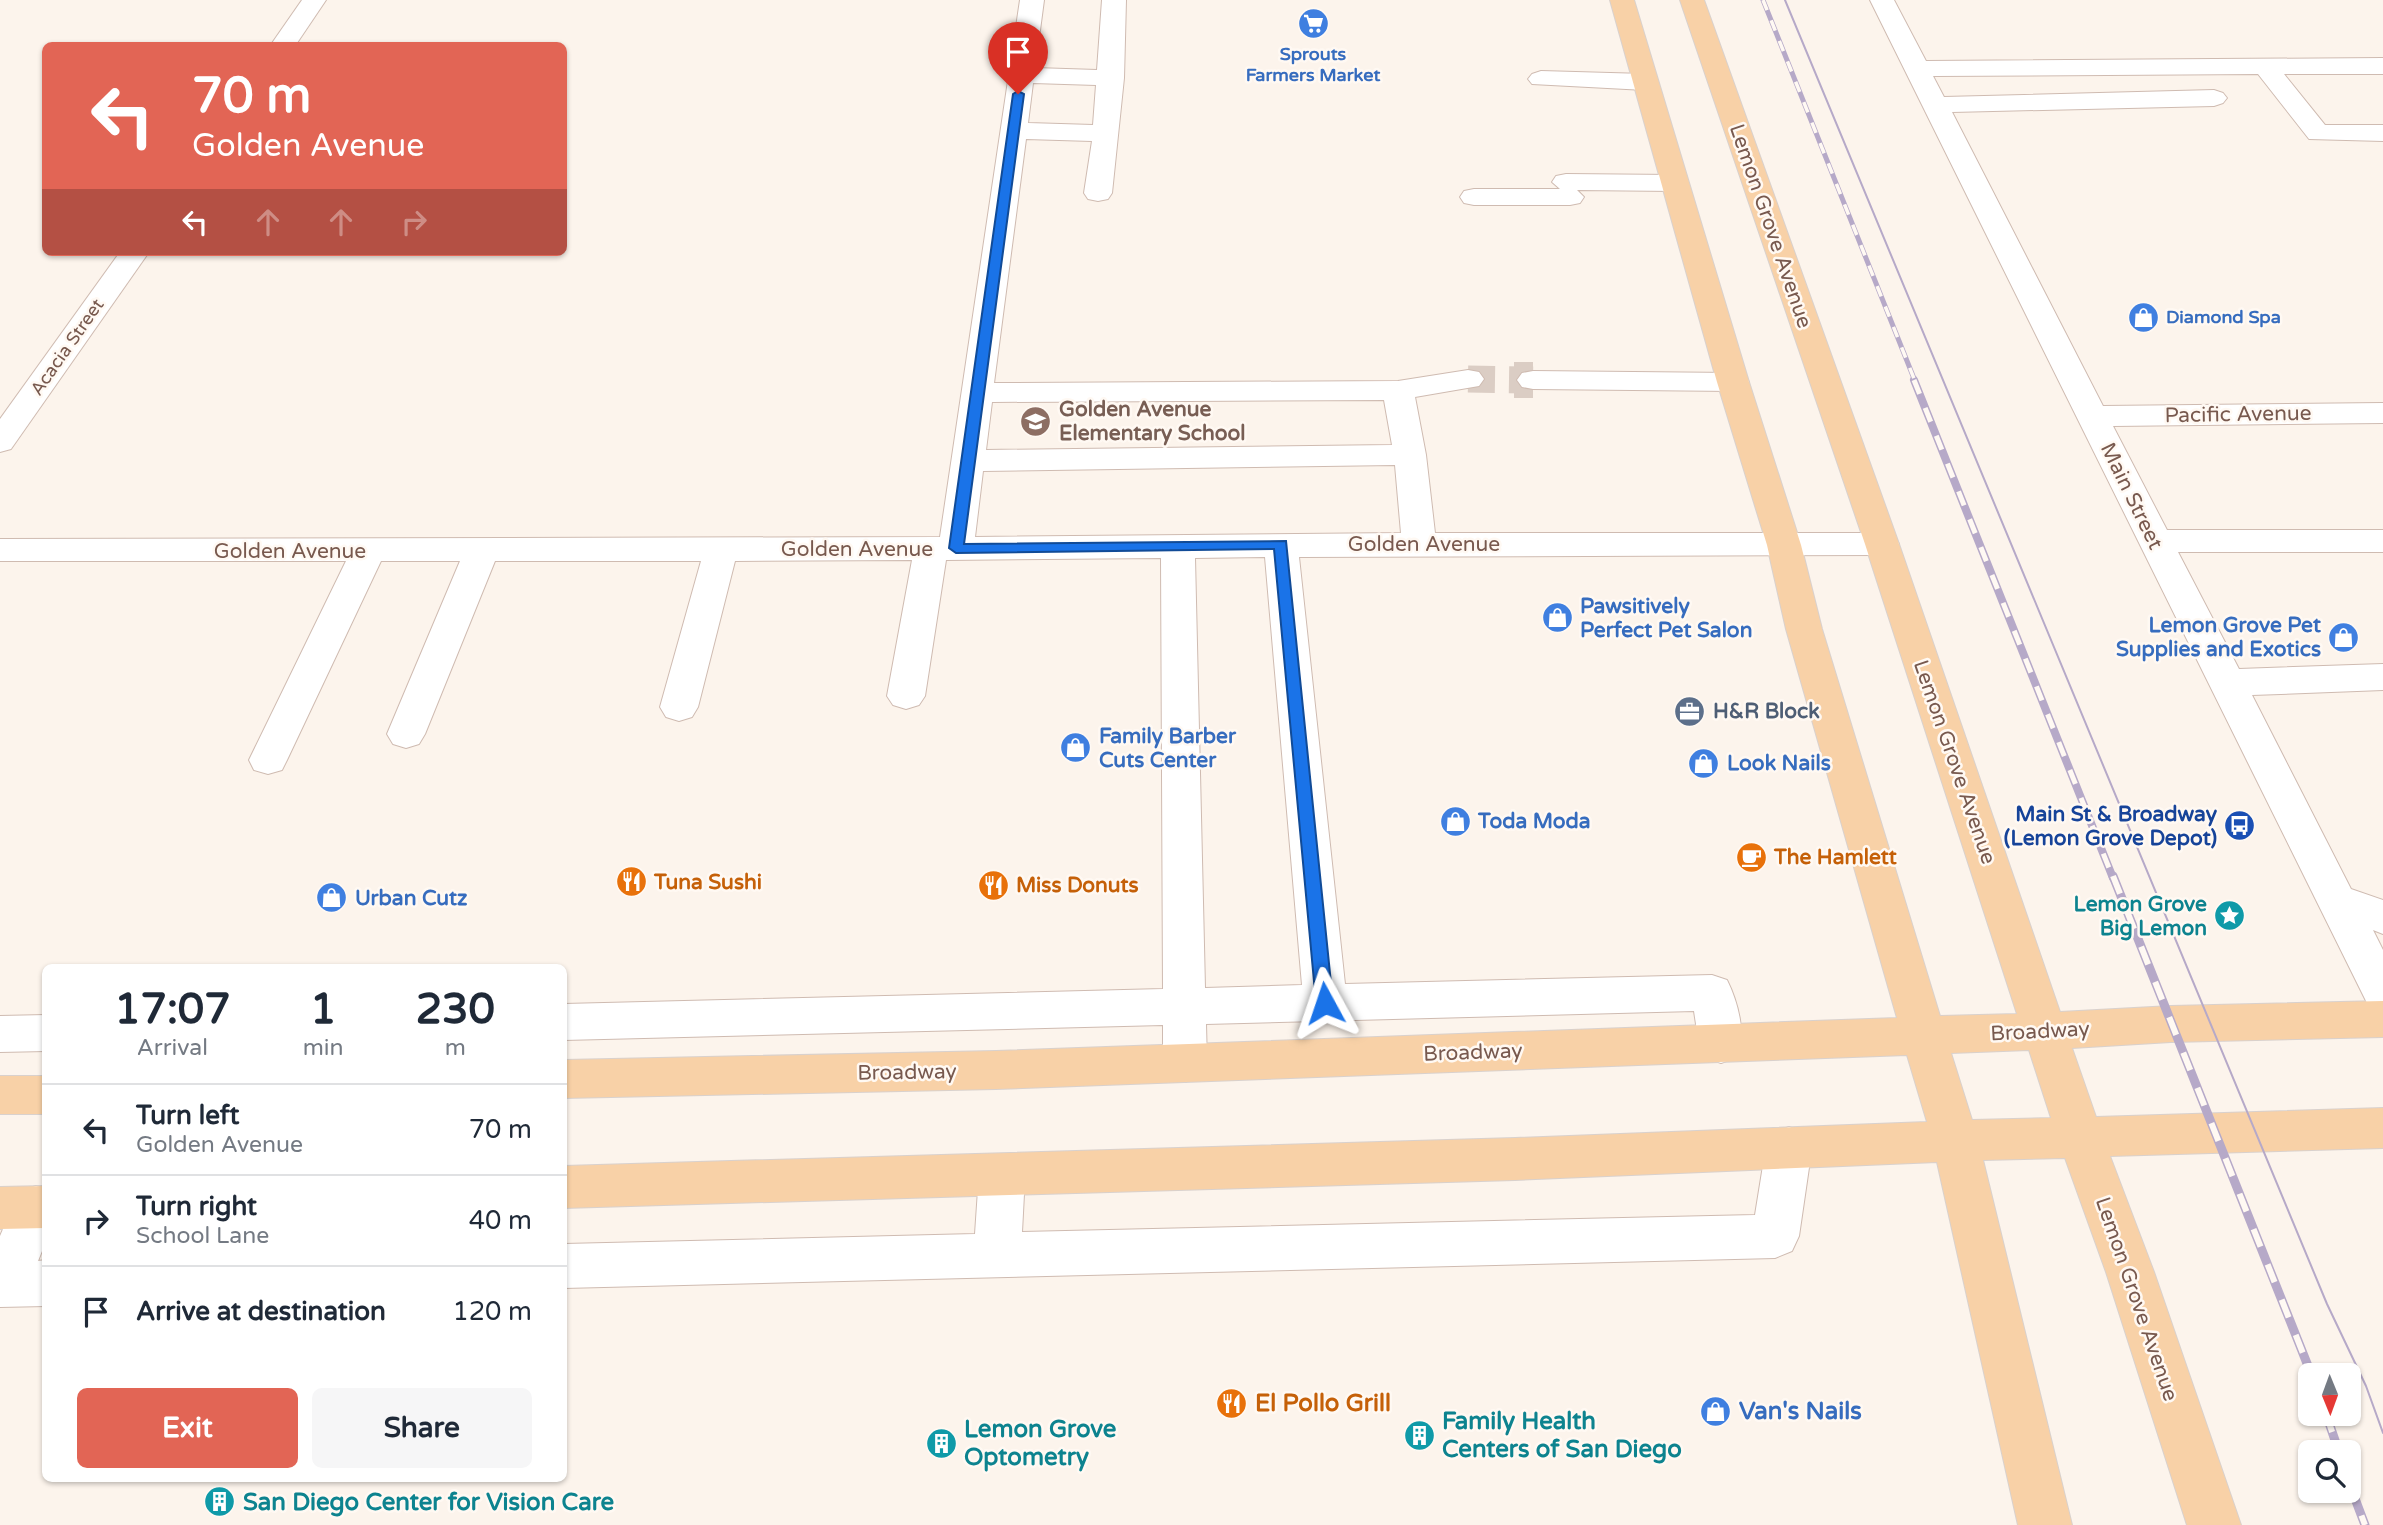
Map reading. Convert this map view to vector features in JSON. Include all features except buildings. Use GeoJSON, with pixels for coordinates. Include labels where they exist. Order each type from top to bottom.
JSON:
{"type":"FeatureCollection","features":[{"type":"Feature","properties":{"kind":"main road"},"geometry":{"type":"LineString","coordinates":[[1622,0],[1733,382],[1784,545],[1804,629],[1955,1140],[2045,1525]]}},
{"type":"Feature","properties":{"kind":"main road","name":"Lemon Grove Avenue"},"geometry":{"type":"LineString","coordinates":[[1692,0],[1882,544],[2080,1137],[2130,1272],[2214,1525]]}},
{"type":"Feature","properties":{"kind":"main road","name":"Broadway"},"geometry":{"type":"LineString","coordinates":[[567,1079],[996,1070],[2383,1018]]}},
{"type":"Feature","properties":{"kind":"main road"},"geometry":{"type":"LineString","coordinates":[[0,1095],[42,1095]]}},
{"type":"Feature","properties":{"kind":"main road"},"geometry":{"type":"LineString","coordinates":[[567,1187],[1501,1160],[1955,1140],[2383,1128]]}},
{"type":"Feature","properties":{"kind":"street"},"geometry":{"type":"LineString","coordinates":[[285,42],[314,0]]}},
{"type":"Feature","properties":{"kind":"street"},"geometry":{"type":"LineString","coordinates":[[906,696],[968,461],[1032,0]]}},
{"type":"Feature","properties":{"kind":"street"},"geometry":{"type":"LineString","coordinates":[[1098,193],[1111,78],[1114,0]]}},
{"type":"Feature","properties":{"kind":"street","name":"Main Street"},"geometry":{"type":"LineString","coordinates":[[1882,0],[2383,992]]}},
{"type":"Feature","properties":{"kind":"street"},"geometry":{"type":"LineString","coordinates":[[1917,69],[2265,67],[2378,72]]}},
{"type":"Feature","properties":{"kind":"street"},"geometry":{"type":"LineString","coordinates":[[2265,67],[2318,133],[2383,133]]}},
{"type":"Feature","properties":{"kind":"street"},"geometry":{"type":"LineString","coordinates":[[1021,75],[1111,78]]}},
{"type":"Feature","properties":{"kind":"street"},"geometry":{"type":"LineString","coordinates":[[1541,79],[1645,82]]}},
{"type":"Feature","properties":{"kind":"street"},"geometry":{"type":"LineString","coordinates":[[1935,105],[2214,98]]}},
{"type":"Feature","properties":{"kind":"street"},"geometry":{"type":"LineString","coordinates":[[1014,131],[1106,133]]}},
{"type":"Feature","properties":{"kind":"street"},"geometry":{"type":"LineString","coordinates":[[1474,197],[1674,183]]}},
{"type":"Feature","properties":{"kind":"street","name":"Acacia Street"},"geometry":{"type":"LineString","coordinates":[[0,442],[132,256]]}},
{"type":"Feature","properties":{"kind":"street"},"geometry":{"type":"LineString","coordinates":[[977,393],[1398,390],[1468,379]]}},
{"type":"Feature","properties":{"kind":"street"},"geometry":{"type":"LineString","coordinates":[[1533,380],[1733,382]]}},
{"type":"Feature","properties":{"kind":"street"},"geometry":{"type":"LineString","coordinates":[[1398,390],[1410,455],[1419,544]]}},
{"type":"Feature","properties":{"kind":"street","name":"Pacific Avenue"},"geometry":{"type":"LineString","coordinates":[[2093,416],[2383,412]]}},
{"type":"Feature","properties":{"kind":"street"},"geometry":{"type":"LineString","coordinates":[[968,461],[1410,455]]}},
{"type":"Feature","properties":{"kind":"street"},"geometry":{"type":"LineString","coordinates":[[2154,541],[2383,541]]}},
{"type":"Feature","properties":{"kind":"street"},"geometry":{"type":"LineString","coordinates":[[1281,544],[1325,1003]]}},
{"type":"Feature","properties":{"kind":"street","name":"Golden Avenue"},"geometry":{"type":"LineString","coordinates":[[0,550],[482,551],[1281,544],[1882,544]]}},
{"type":"Feature","properties":{"kind":"street"},"geometry":{"type":"LineString","coordinates":[[1178,545],[1182,1007],[1185,1063]]}},
{"type":"Feature","properties":{"kind":"street"},"geometry":{"type":"LineString","coordinates":[[680,707],[720,550]]}},
{"type":"Feature","properties":{"kind":"street"},"geometry":{"type":"LineString","coordinates":[[268,760],[368,551]]}},
{"type":"Feature","properties":{"kind":"street"},"geometry":{"type":"LineString","coordinates":[[406,734],[482,551]]}},
{"type":"Feature","properties":{"kind":"street"},"geometry":{"type":"LineString","coordinates":[[2226,683],[2383,677]]}},
{"type":"Feature","properties":{"kind":"street"},"geometry":{"type":"LineString","coordinates":[[2336,900],[2383,917]]}},
{"type":"Feature","properties":{"kind":"street"},"geometry":{"type":"LineString","coordinates":[[567,1030],[1182,1007],[1712,993],[1721,1044]]}},
{"type":"Feature","properties":{"kind":"street"},"geometry":{"type":"LineString","coordinates":[[0,1034],[42,1033]]}},
{"type":"Feature","properties":{"kind":"street"},"geometry":{"type":"LineString","coordinates":[[567,1266],[1774,1236],[1789,1147]]}},
{"type":"Feature","properties":{"kind":"street"},"geometry":{"type":"LineString","coordinates":[[997,1254],[1002,1175]]}},
{"type":"Feature","properties":{"kind":"street"},"geometry":{"type":"LineString","coordinates":[[17,1284],[27,1208]]}},
{"type":"Feature","properties":{"kind":"tunnel"},"geometry":{"type":"LineString","coordinates":[[1468,379],[1533,380],[1514,380]]}},
{"type":"Feature","properties":{"kind":"tram line"},"geometry":{"type":"LineString","coordinates":[[1785,0],[2327,1304],[2366,1386],[2383,1433]]}},
{"type":"Feature","properties":{"kind":"railway"},"geometry":{"type":"LineString","coordinates":[[1763,0],[1915,381]]}},
{"type":"Feature","properties":{"kind":"railway"},"geometry":{"type":"LineString","coordinates":[[1914,380],[2113,878]]}},
{"type":"Feature","properties":{"kind":"railway"},"geometry":{"type":"LineString","coordinates":[[2113,876],[2307,1363]]}},
{"type":"Feature","properties":{"kind":"railway"},"geometry":{"type":"LineString","coordinates":[[2330,1426],[2335,1440]]}},
{"type":"Feature","properties":{"kind":"railway"},"geometry":{"type":"LineString","coordinates":[[2357,1503],[2365,1525]]}},
{"type":"Feature","properties":{"kind":"place","name":"Sprouts Farmers Market"},"geometry":{"type":"Point","coordinates":[1313,23]}},
{"type":"Feature","properties":{"kind":"place","name":"Diamond Spa"},"geometry":{"type":"Point","coordinates":[2143,317]}},
{"type":"Feature","properties":{"kind":"place","name":"Golden Avenue Elementary School"},"geometry":{"type":"Point","coordinates":[1036,421]}},
{"type":"Feature","properties":{"kind":"place","name":"Pawsitively Perfect Pet Salon"},"geometry":{"type":"Point","coordinates":[1557,618]}},
{"type":"Feature","properties":{"kind":"place","name":"Lemon Grove Pet Supplies and Exotics"},"geometry":{"type":"Point","coordinates":[2344,637]}},
{"type":"Feature","properties":{"kind":"place","name":"H&R Block"},"geometry":{"type":"Point","coordinates":[1690,711]}},
{"type":"Feature","properties":{"kind":"place","name":"Family Barber Cuts Center"},"geometry":{"type":"Point","coordinates":[1076,748]}},
{"type":"Feature","properties":{"kind":"place","name":"Look Nails"},"geometry":{"type":"Point","coordinates":[1704,763]}},
{"type":"Feature","properties":{"kind":"place","name":"Toda Moda"},"geometry":{"type":"Point","coordinates":[1455,821]}},
{"type":"Feature","properties":{"kind":"place","name":"Main St & Broadway (Lemon Grove Depot)"},"geometry":{"type":"Point","coordinates":[2240,826]}},
{"type":"Feature","properties":{"kind":"place","name":"The Hamlett"},"geometry":{"type":"Point","coordinates":[1751,857]}},
{"type":"Feature","properties":{"kind":"place","name":"Tuna Sushi"},"geometry":{"type":"Point","coordinates":[631,882]}},
{"type":"Feature","properties":{"kind":"place","name":"Miss Donuts"},"geometry":{"type":"Point","coordinates":[993,885]}},
{"type":"Feature","properties":{"kind":"place","name":"Urban Cutz"},"geometry":{"type":"Point","coordinates":[332,898]}},
{"type":"Feature","properties":{"kind":"place","name":"Lemon Grove Big Lemon"},"geometry":{"type":"Point","coordinates":[2230,916]}},
{"type":"Feature","properties":{"kind":"place","name":"El Pollo Grill"},"geometry":{"type":"Point","coordinates":[1232,1403]}},
{"type":"Feature","properties":{"kind":"place","name":"Van's Nails"},"geometry":{"type":"Point","coordinates":[1716,1411]}},
{"type":"Feature","properties":{"kind":"place","name":"Family Health Centers of San Diego"},"geometry":{"type":"Point","coordinates":[1419,1435]}},
{"type":"Feature","properties":{"kind":"place","name":"Lemon Grove Optometry"},"geometry":{"type":"Point","coordinates":[941,1443]}},
{"type":"Feature","properties":{"kind":"place","name":"San Diego Center for Vision Care"},"geometry":{"type":"Point","coordinates":[220,1502]}},
{"type":"Feature","properties":{"kind":"route"},"geometry":{"type":"LineString","coordinates":[[1018,94],[956,548],[1281,544],[1325,1003]]}}]}
